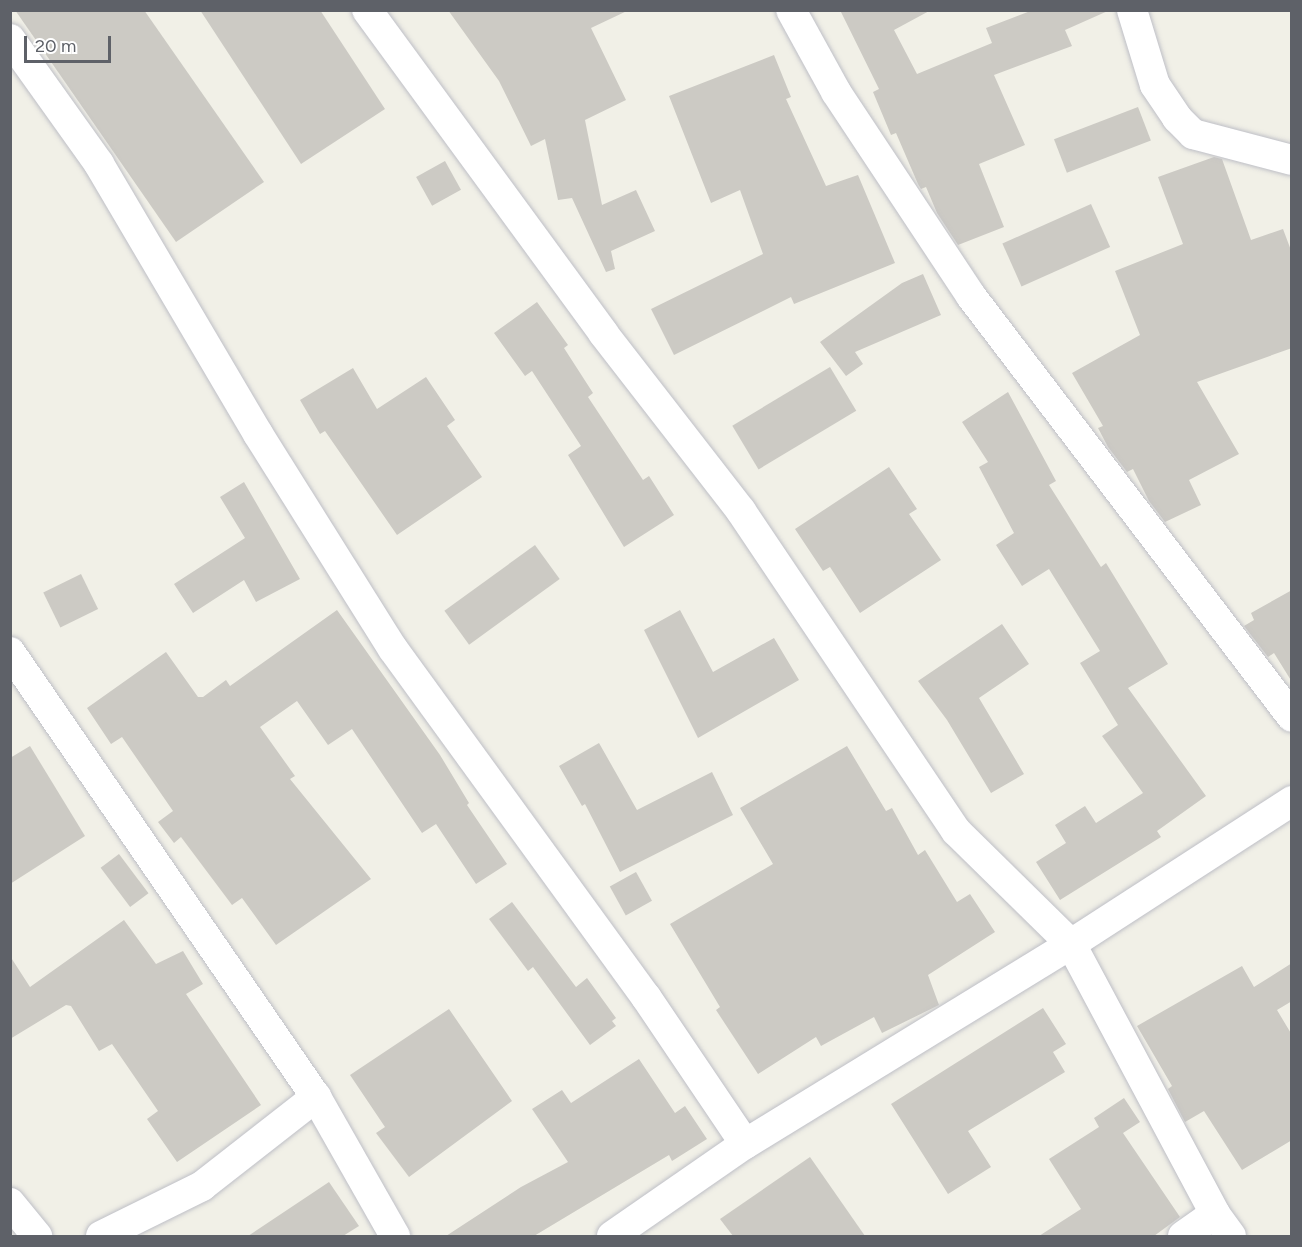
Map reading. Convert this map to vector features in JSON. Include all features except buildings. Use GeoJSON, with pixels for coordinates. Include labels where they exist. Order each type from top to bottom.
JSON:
{"type":"FeatureCollection","features":[{"type":"Feature","properties":{"kind":"street"},"geometry":{"type":"LineString","coordinates":[[367,10],[603,333],[741,511],[956,831],[1071,944],[1223,1225],[1183,1236]]}},
{"type":"Feature","properties":{"kind":"street"},"geometry":{"type":"LineString","coordinates":[[791,10],[836,92],[971,296],[1292,717]]}},
{"type":"Feature","properties":{"kind":"street"},"geometry":{"type":"LineString","coordinates":[[1132,10],[1155,85],[1177,118],[1193,134],[1292,160]]}},
{"type":"Feature","properties":{"kind":"street"},"geometry":{"type":"LineString","coordinates":[[10,39],[99,164],[258,434],[393,649],[646,997],[745,1144]]}},
{"type":"Feature","properties":{"kind":"street"},"geometry":{"type":"LineString","coordinates":[[10,652],[316,1097],[395,1236]]}},
{"type":"Feature","properties":{"kind":"street"},"geometry":{"type":"LineString","coordinates":[[612,1236],[745,1144],[1071,944],[1292,801]]}},
{"type":"Feature","properties":{"kind":"street"},"geometry":{"type":"LineString","coordinates":[[101,1236],[202,1186],[316,1097]]}},
{"type":"Feature","properties":{"kind":"street"},"geometry":{"type":"LineString","coordinates":[[10,1203],[37,1236]]}}]}
